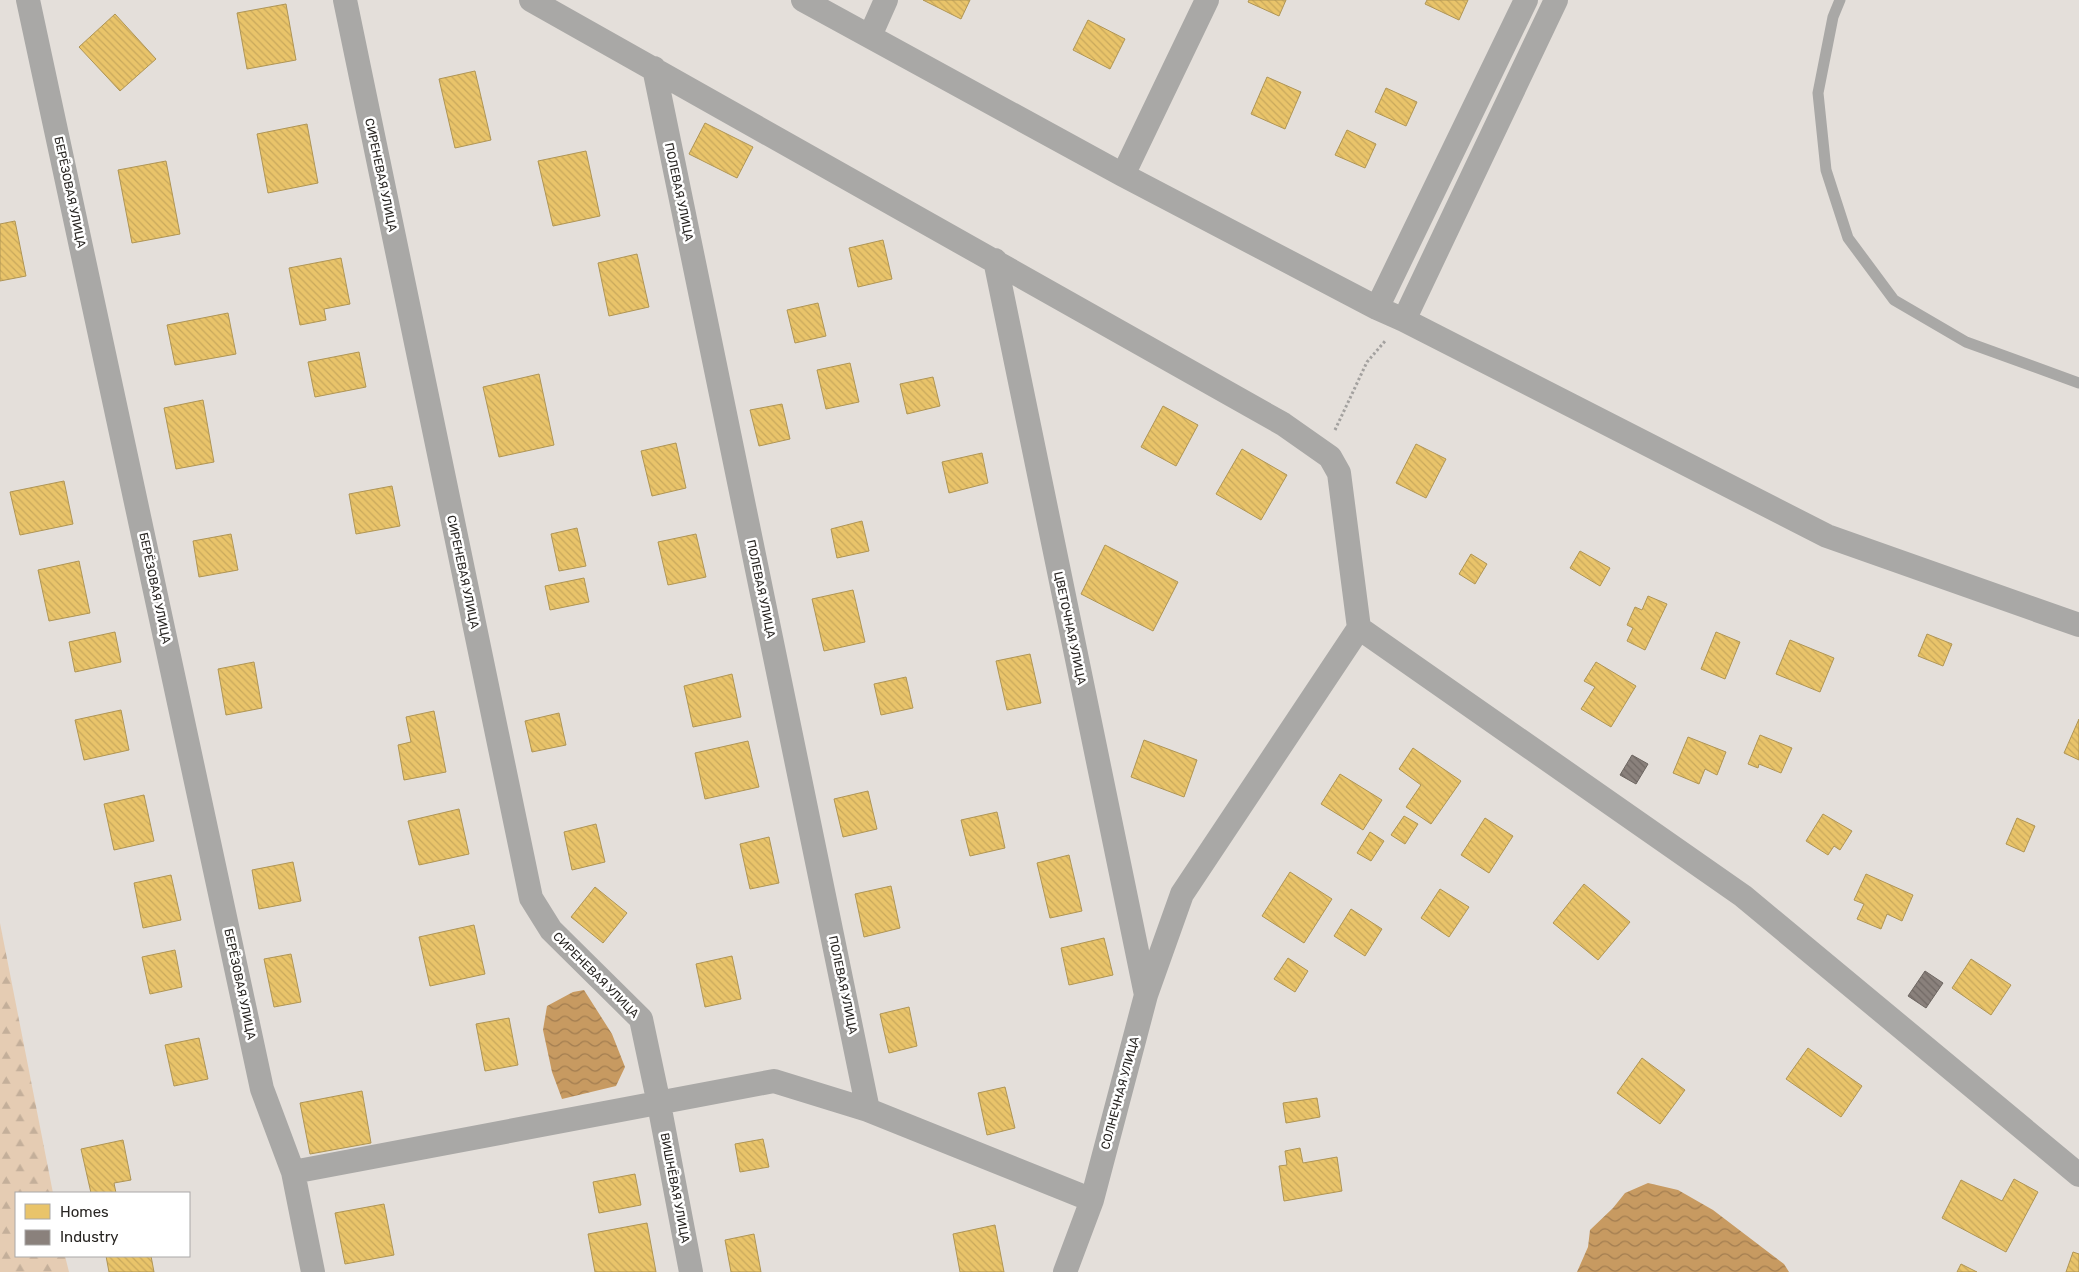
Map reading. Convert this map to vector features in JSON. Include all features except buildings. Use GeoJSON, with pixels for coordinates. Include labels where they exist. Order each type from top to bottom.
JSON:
{"type":"FeatureCollection","features":[{"type":"Feature","properties":{"kind":"street","name":"БЕРЁЗОВАЯ УЛИЦА"},"geometry":{"type":"LineString","coordinates":[[28,0],[262,1089],[292,1172],[313,1272]]}},
{"type":"Feature","properties":{"kind":"street","name":"СИРЕНЕВАЯ УЛИЦА"},"geometry":{"type":"LineString","coordinates":[[345,0],[531,898],[551,930],[641,1019],[660,1104]]}},
{"type":"Feature","properties":{"kind":"street"},"geometry":{"type":"LineString","coordinates":[[531,0],[1283,424],[1330,457],[1339,473],[1359,628],[1743,896],[2079,1175]]}},
{"type":"Feature","properties":{"kind":"street"},"geometry":{"type":"LineString","coordinates":[[803,0],[1123,175],[1377,308],[1827,536],[2079,625]]}},
{"type":"Feature","properties":{"kind":"street"},"geometry":{"type":"LineString","coordinates":[[870,36],[886,0]]}},
{"type":"Feature","properties":{"kind":"street"},"geometry":{"type":"LineString","coordinates":[[1123,175],[1207,0]]}},
{"type":"Feature","properties":{"kind":"street"},"geometry":{"type":"LineString","coordinates":[[1377,308],[1526,0]]}},
{"type":"Feature","properties":{"kind":"street"},"geometry":{"type":"LineString","coordinates":[[1404,320],[1556,0]]}},
{"type":"Feature","properties":{"kind":"street","name":"ПОЛЕВАЯ УЛИЦА"},"geometry":{"type":"LineString","coordinates":[[654,68],[868,1110]]}},
{"type":"Feature","properties":{"kind":"street","name":"ЦВЕТОЧНАЯ УЛИЦА"},"geometry":{"type":"LineString","coordinates":[[995,260],[1146,995]]}},
{"type":"Feature","properties":{"kind":"street","name":"СОЛНЕЧНАЯ УЛИЦА"},"geometry":{"type":"LineString","coordinates":[[1065,1272],[1092,1200],[1146,995],[1182,894],[1359,628]]}},
{"type":"Feature","properties":{"kind":"street"},"geometry":{"type":"LineString","coordinates":[[292,1172],[774,1081],[868,1110],[1092,1200]]}},
{"type":"Feature","properties":{"kind":"street","name":"ВИШНЁВАЯ УЛИЦА"},"geometry":{"type":"LineString","coordinates":[[660,1104],[691,1272]]}},
{"type":"Feature","properties":{"kind":"lane"},"geometry":{"type":"LineString","coordinates":[[1840,0],[1833,17],[1818,93],[1826,170],[1848,238],[1894,300],[1966,342],[2079,383]]}},
{"type":"Feature","properties":{"kind":"path"},"geometry":{"type":"LineString","coordinates":[[1336,468],[1334,432],[1367,362],[1404,320]]}},
{"type":"Feature","properties":{"kind":"green space"},"geometry":{"type":"Polygon","coordinates":[[[0,923],[53,1192],[15,1192],[15,1257],[65,1257],[69,1272],[0,1272],[0,923]]]}},
{"type":"Feature","properties":{"kind":"water"},"geometry":{"type":"Polygon","coordinates":[[[584,990],[612,1034],[625,1067],[616,1086],[562,1099],[552,1072],[543,1030],[547,1006],[573,992],[584,990]]]}},
{"type":"Feature","properties":{"kind":"water"},"geometry":{"type":"Polygon","coordinates":[[[1648,1183],[1678,1190],[1713,1210],[1784,1264],[1789,1272],[1577,1272],[1588,1247],[1590,1230],[1613,1208],[1625,1193],[1648,1183]]]}}]}
